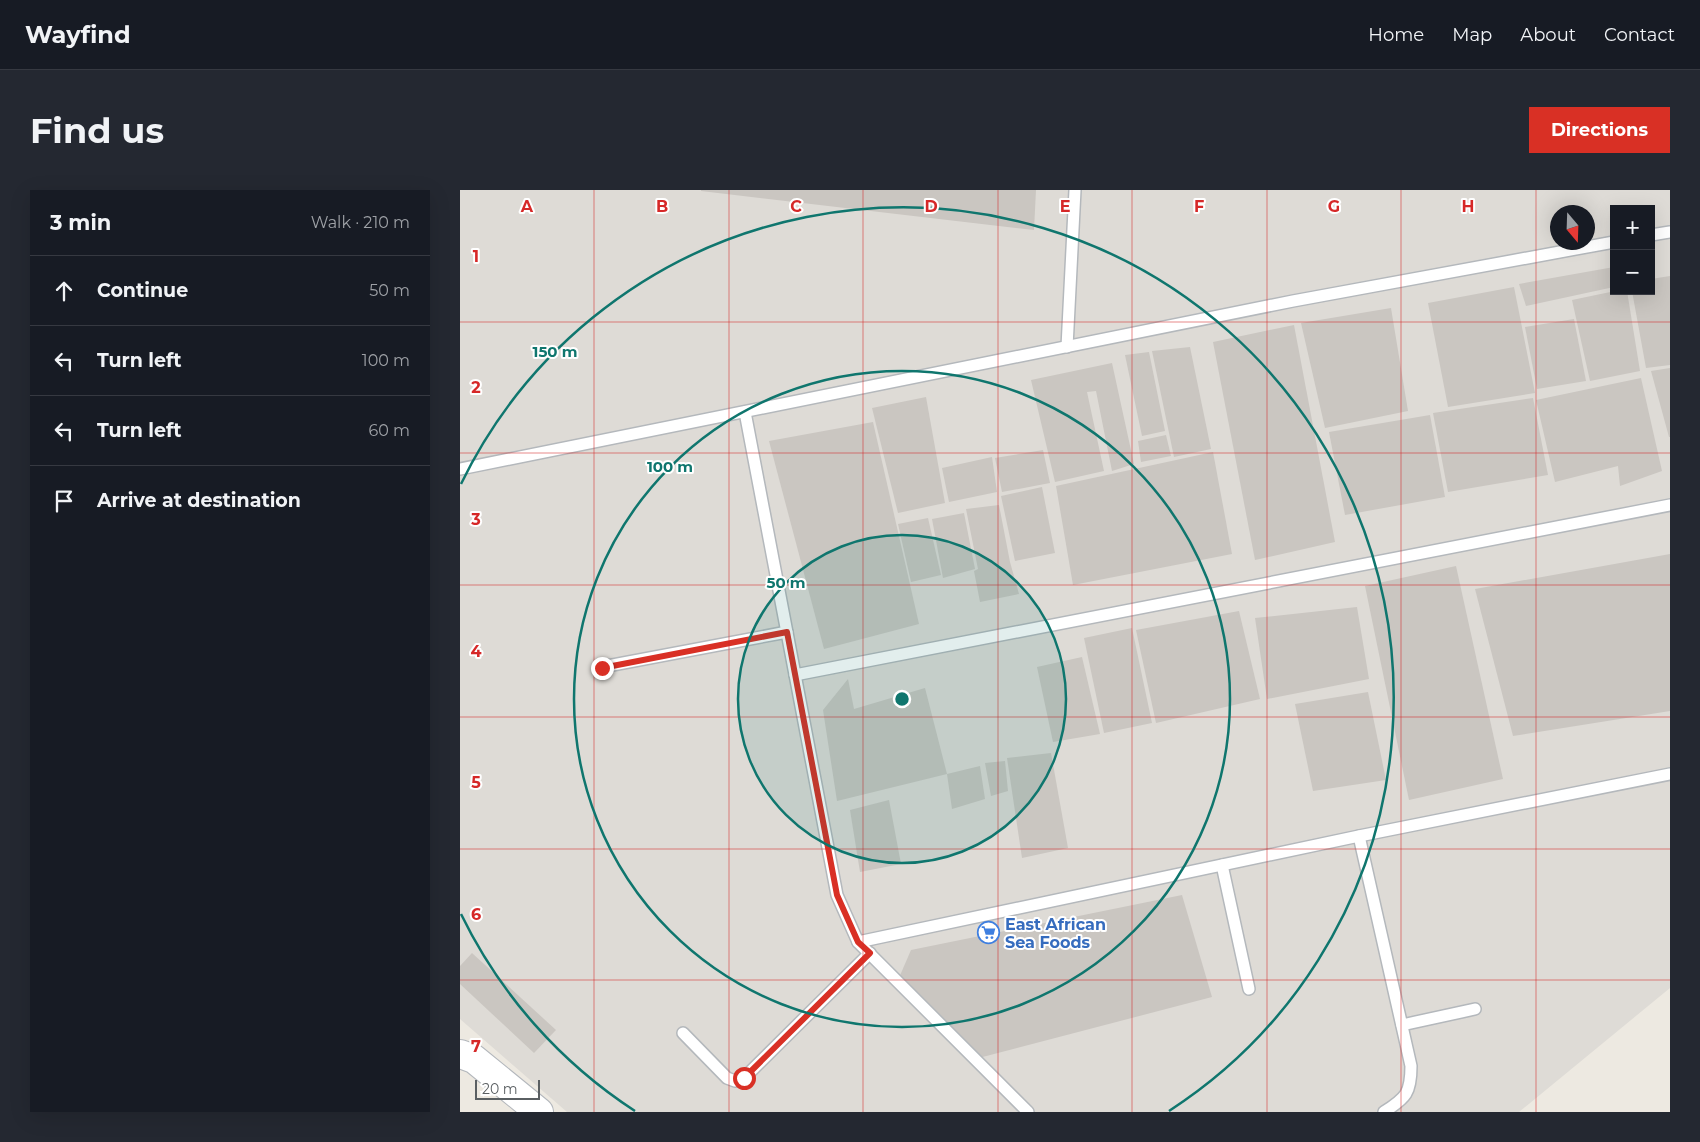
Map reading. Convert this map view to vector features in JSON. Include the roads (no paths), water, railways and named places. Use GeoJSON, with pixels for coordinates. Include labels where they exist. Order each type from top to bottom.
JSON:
{"type":"FeatureCollection","features":[{"type":"Feature","properties":{"kind":"main road"},"geometry":{"type":"LineString","coordinates":[[460,1054],[474,1059],[539,1112]]}},
{"type":"Feature","properties":{"kind":"lane"},"geometry":{"type":"LineString","coordinates":[[1067,347],[1075,190]]}},
{"type":"Feature","properties":{"kind":"lane"},"geometry":{"type":"LineString","coordinates":[[1655,234],[1670,232]]}},
{"type":"Feature","properties":{"kind":"lane"},"geometry":{"type":"LineString","coordinates":[[460,469],[1293,301],[1610,243]]}},
{"type":"Feature","properties":{"kind":"lane"},"geometry":{"type":"LineString","coordinates":[[745,412],[837,895],[858,942],[1028,1112]]}},
{"type":"Feature","properties":{"kind":"lane"},"geometry":{"type":"LineString","coordinates":[[796,675],[1670,505]]}},
{"type":"Feature","properties":{"kind":"lane"},"geometry":{"type":"LineString","coordinates":[[602,668],[787,632]]}},
{"type":"Feature","properties":{"kind":"lane"},"geometry":{"type":"LineString","coordinates":[[858,942],[1359,836],[1670,774]]}},
{"type":"Feature","properties":{"kind":"lane"},"geometry":{"type":"LineString","coordinates":[[1359,836],[1411,1066],[1408,1094],[1384,1112]]}},
{"type":"Feature","properties":{"kind":"lane"},"geometry":{"type":"LineString","coordinates":[[1222,865],[1249,989]]}},
{"type":"Feature","properties":{"kind":"lane"},"geometry":{"type":"LineString","coordinates":[[682,1033],[727,1078],[735,1080],[744,1078],[870,953]]}},
{"type":"Feature","properties":{"kind":"lane"},"geometry":{"type":"LineString","coordinates":[[1402,1026],[1475,1010]]}},
{"type":"Feature","properties":{"kind":"place","name":"East African Sea Foods"},"geometry":{"type":"Point","coordinates":[989,933]}}]}
